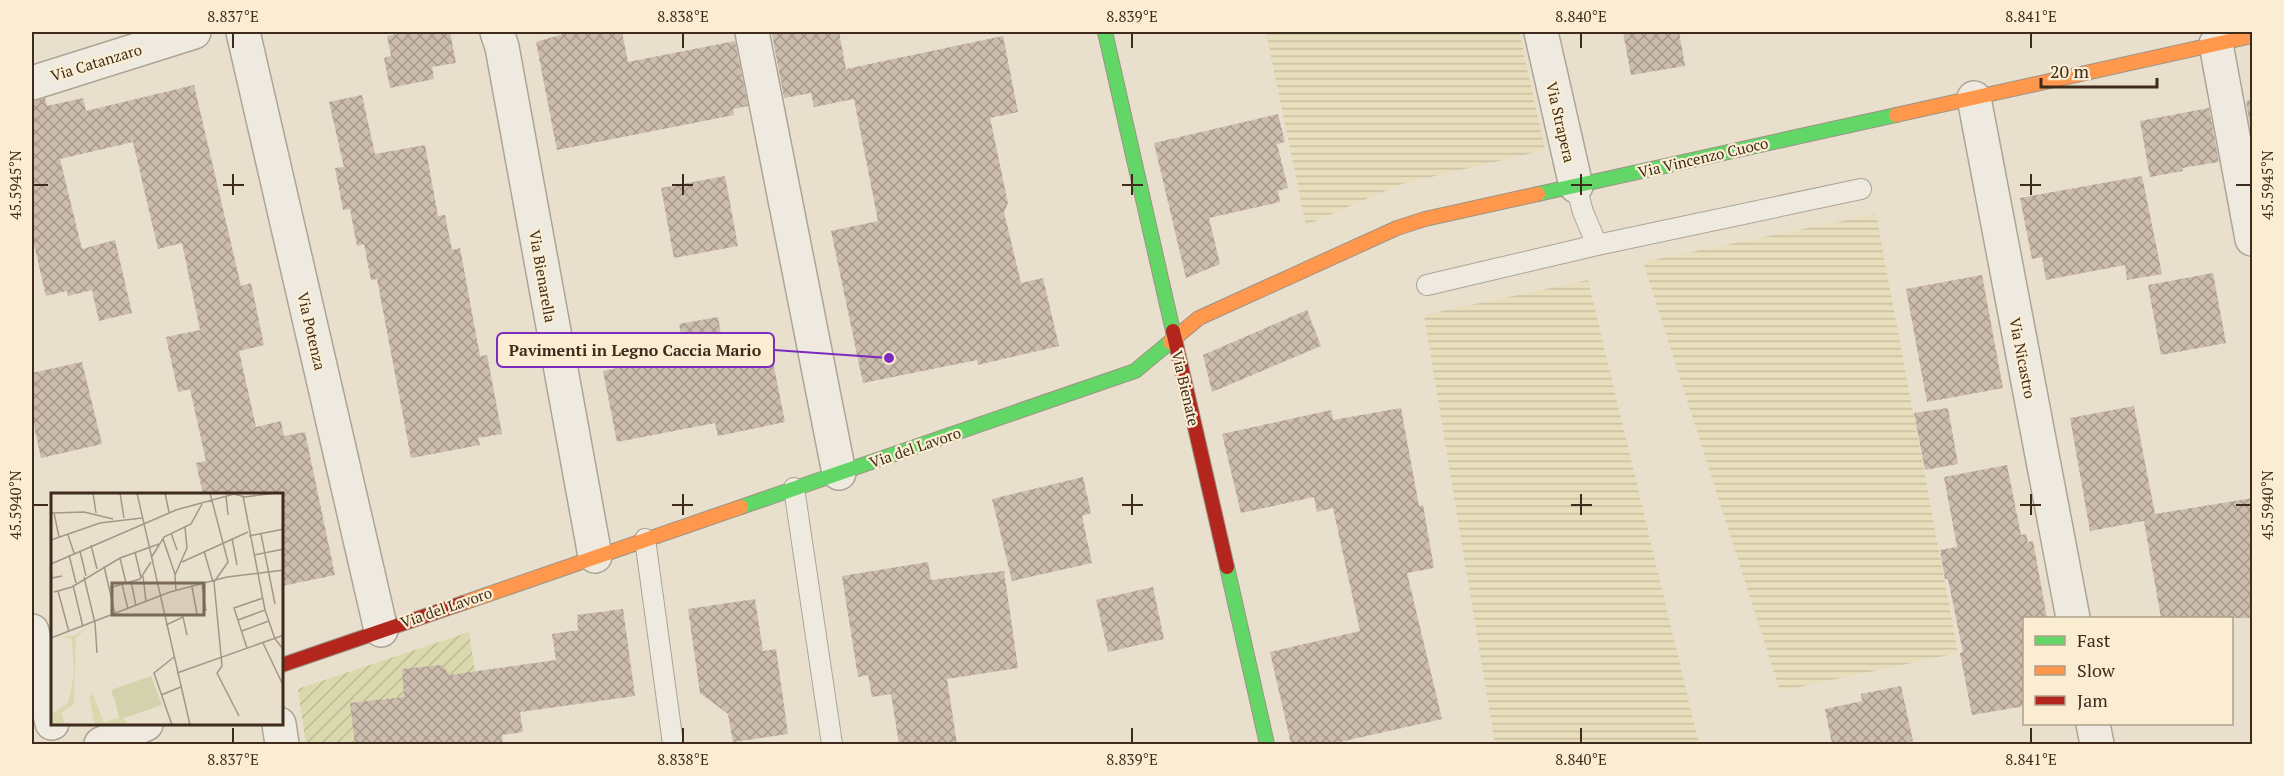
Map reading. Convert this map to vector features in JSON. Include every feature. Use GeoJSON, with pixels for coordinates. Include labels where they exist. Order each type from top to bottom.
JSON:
{"type":"FeatureCollection","features":[{"type":"Feature","properties":{"kind":"street","name":"Via Catanzaro"},"geometry":{"type":"LineString","coordinates":[[32,82],[194,32]]}},
{"type":"Feature","properties":{"kind":"street","name":"Via Potenza"},"geometry":{"type":"LineString","coordinates":[[243,32],[381,630]]}},
{"type":"Feature","properties":{"kind":"street","name":"Via Bienarella"},"geometry":{"type":"LineString","coordinates":[[497,32],[502,47],[595,556]]}},
{"type":"Feature","properties":{"kind":"street"},"geometry":{"type":"LineString","coordinates":[[752,32],[839,473]]}},
{"type":"Feature","properties":{"kind":"street","name":"Via Bienate"},"geometry":{"type":"LineString","coordinates":[[1105,32],[1267,744]]}},
{"type":"Feature","properties":{"kind":"street","name":"Via Strapera"},"geometry":{"type":"LineString","coordinates":[[1541,32],[1576,186]]}},
{"type":"Feature","properties":{"kind":"street","name":"Via Vincenzo Cuoco"},"geometry":{"type":"LineString","coordinates":[[1175,337],[1199,318],[1397,228],[1425,219],[2253,36]]}},
{"type":"Feature","properties":{"kind":"street"},"geometry":{"type":"LineString","coordinates":[[2216,44],[2253,239]]}},
{"type":"Feature","properties":{"kind":"street","name":"Via Nicastro"},"geometry":{"type":"LineString","coordinates":[[1974,98],[2073,617]]}},
{"type":"Feature","properties":{"kind":"street","name":"Via del Lavoro"},"geometry":{"type":"LineString","coordinates":[[284,664],[1135,370],[1153,358],[1175,337]]}},
{"type":"Feature","properties":{"kind":"street"},"geometry":{"type":"LineString","coordinates":[[32,631],[51,718]]}},
{"type":"Feature","properties":{"kind":"street"},"geometry":{"type":"LineString","coordinates":[[53,725],[58,744]]}},
{"type":"Feature","properties":{"kind":"street"},"geometry":{"type":"LineString","coordinates":[[101,744],[142,725]]}},
{"type":"Feature","properties":{"kind":"street"},"geometry":{"type":"LineString","coordinates":[[279,725],[282,744]]}},
{"type":"Feature","properties":{"kind":"street"},"geometry":{"type":"LineString","coordinates":[[2093,725],[2097,744]]}},
{"type":"Feature","properties":{"kind":"lane","name":"Via Strapera"},"geometry":{"type":"LineString","coordinates":[[1576,186],[1583,212],[1597,245]]}},
{"type":"Feature","properties":{"kind":"lane"},"geometry":{"type":"LineString","coordinates":[[1427,285],[1597,245],[1860,189]]}},
{"type":"Feature","properties":{"kind":"lane"},"geometry":{"type":"LineString","coordinates":[[794,488],[832,744]]}},
{"type":"Feature","properties":{"kind":"lane"},"geometry":{"type":"LineString","coordinates":[[645,539],[674,744]]}},
{"type":"Feature","properties":{"kind":"shaded area"},"geometry":{"type":"Polygon","coordinates":[[[1266,32],[1519,32],[1545,150],[1401,184],[1306,225],[1266,32]]]}},
{"type":"Feature","properties":{"kind":"shaded area"},"geometry":{"type":"Polygon","coordinates":[[[1876,214],[1958,653],[1780,691],[1643,262],[1876,214]]]}},
{"type":"Feature","properties":{"kind":"shaded area"},"geometry":{"type":"Polygon","coordinates":[[[1588,280],[1699,744],[1495,744],[1424,315],[1588,280]]]}},
{"type":"Feature","properties":{"kind":"shaded area"},"geometry":{"type":"Polygon","coordinates":[[[469,632],[486,744],[306,744],[298,689],[469,632]]]}},
{"type":"Feature","properties":{"kind":"building"},"geometry":{"type":"Polygon","coordinates":[[[408,32],[450,32],[456,63],[432,67],[434,79],[390,88],[384,58],[391,56],[387,36],[408,32]]]}},
{"type":"Feature","properties":{"kind":"building"},"geometry":{"type":"Polygon","coordinates":[[[570,32],[622,32],[628,62],[735,41],[748,106],[733,109],[734,115],[557,150],[536,42],[570,32]]]}},
{"type":"Feature","properties":{"kind":"building"},"geometry":{"type":"Polygon","coordinates":[[[839,32],[846,69],[1003,36],[1018,112],[990,118],[1008,203],[1004,212],[1021,283],[1043,278],[1059,346],[978,365],[977,360],[863,383],[831,231],[878,221],[854,99],[814,107],[811,93],[784,98],[772,34],[839,32]]]}},
{"type":"Feature","properties":{"kind":"building"},"geometry":{"type":"Polygon","coordinates":[[[1623,32],[1679,32],[1685,66],[1631,75],[1623,32]]]}},
{"type":"Feature","properties":{"kind":"building"},"geometry":{"type":"Polygon","coordinates":[[[194,85],[241,286],[251,283],[264,345],[239,351],[256,427],[281,421],[284,436],[305,432],[335,575],[284,586],[284,493],[203,493],[196,463],[206,461],[190,389],[178,392],[166,337],[200,330],[182,243],[158,249],[133,142],[60,159],[82,249],[115,240],[132,313],[99,321],[92,290],[68,296],[67,291],[46,296],[32,236],[32,101],[45,98],[47,106],[83,98],[86,111],[194,85]]]}},
{"type":"Feature","properties":{"kind":"building"},"geometry":{"type":"Polygon","coordinates":[[[362,95],[375,154],[425,145],[438,216],[445,215],[452,250],[460,248],[480,356],[487,355],[502,434],[478,438],[480,445],[411,458],[377,279],[371,280],[364,244],[357,246],[350,209],[343,210],[335,168],[344,167],[329,102],[362,95]]]}},
{"type":"Feature","properties":{"kind":"building"},"geometry":{"type":"Polygon","coordinates":[[[2253,100],[2253,132],[2251,132],[2246,101],[2253,100]]]}},
{"type":"Feature","properties":{"kind":"building"},"geometry":{"type":"Polygon","coordinates":[[[2209,108],[2219,162],[2182,168],[2183,171],[2150,177],[2140,121],[2209,108]]]}},
{"type":"Feature","properties":{"kind":"building"},"geometry":{"type":"Polygon","coordinates":[[[1278,114],[1285,142],[1277,144],[1288,188],[1278,191],[1280,202],[1209,218],[1220,264],[1186,278],[1154,143],[1278,114]]]}},
{"type":"Feature","properties":{"kind":"building"},"geometry":{"type":"Polygon","coordinates":[[[725,176],[738,246],[674,258],[661,188],[725,176]]]}},
{"type":"Feature","properties":{"kind":"building"},"geometry":{"type":"Polygon","coordinates":[[[2142,176],[2162,274],[2127,280],[2125,265],[2046,280],[2042,257],[2032,259],[2020,198],[2142,176]]]}},
{"type":"Feature","properties":{"kind":"building"},"geometry":{"type":"Polygon","coordinates":[[[2213,273],[2226,343],[2161,355],[2148,285],[2213,273]]]}},
{"type":"Feature","properties":{"kind":"building"},"geometry":{"type":"Polygon","coordinates":[[[1982,275],[2003,388],[1927,402],[1906,289],[1982,275]]]}},
{"type":"Feature","properties":{"kind":"building"},"geometry":{"type":"Polygon","coordinates":[[[1307,310],[1321,346],[1212,392],[1203,355],[1307,310]]]}},
{"type":"Feature","properties":{"kind":"building"},"geometry":{"type":"Polygon","coordinates":[[[718,317],[724,351],[769,342],[785,422],[718,436],[715,423],[617,442],[603,371],[685,354],[679,324],[718,317]]]}},
{"type":"Feature","properties":{"kind":"building"},"geometry":{"type":"Polygon","coordinates":[[[82,362],[102,444],[41,458],[32,417],[32,373],[82,362]]]}},
{"type":"Feature","properties":{"kind":"building"},"geometry":{"type":"Polygon","coordinates":[[[2134,406],[2155,514],[2253,498],[2253,618],[2161,617],[2144,521],[2090,531],[2070,418],[2134,406]]]}},
{"type":"Feature","properties":{"kind":"building"},"geometry":{"type":"Polygon","coordinates":[[[1401,408],[1419,506],[1423,505],[1434,568],[1407,573],[1442,719],[1331,744],[1291,744],[1270,652],[1360,631],[1333,508],[1317,512],[1314,497],[1241,513],[1222,434],[1331,410],[1333,420],[1401,408]]]}},
{"type":"Feature","properties":{"kind":"building"},"geometry":{"type":"Polygon","coordinates":[[[1948,408],[1958,464],[1925,470],[1914,413],[1948,408]]]}},
{"type":"Feature","properties":{"kind":"building"},"geometry":{"type":"Polygon","coordinates":[[[2007,465],[2021,535],[2026,534],[2028,542],[2033,541],[2047,617],[2023,617],[2023,706],[1972,715],[1960,653],[1963,652],[1940,550],[1957,547],[1944,477],[2007,465]]]}},
{"type":"Feature","properties":{"kind":"building"},"geometry":{"type":"Polygon","coordinates":[[[1083,477],[1091,513],[1082,516],[1092,563],[1012,581],[992,499],[1083,477]]]}},
{"type":"Feature","properties":{"kind":"building"},"geometry":{"type":"Polygon","coordinates":[[[928,562],[931,580],[1004,571],[1018,668],[947,679],[957,744],[899,744],[891,694],[872,697],[868,675],[858,677],[842,576],[928,562]]]}},
{"type":"Feature","properties":{"kind":"building"},"geometry":{"type":"Polygon","coordinates":[[[1153,587],[1164,639],[1108,652],[1096,600],[1153,587]]]}},
{"type":"Feature","properties":{"kind":"building"},"geometry":{"type":"Polygon","coordinates":[[[755,599],[763,651],[776,649],[788,734],[733,742],[728,714],[700,693],[688,609],[755,599]]]}},
{"type":"Feature","properties":{"kind":"building"},"geometry":{"type":"Polygon","coordinates":[[[623,609],[635,696],[520,712],[523,732],[502,735],[503,744],[355,744],[350,703],[404,697],[402,669],[442,665],[450,675],[556,660],[552,634],[578,630],[577,615],[623,609]]]}},
{"type":"Feature","properties":{"kind":"building"},"geometry":{"type":"Polygon","coordinates":[[[1901,686],[1913,741],[1896,744],[1832,744],[1825,709],[1862,701],[1861,694],[1901,686]]]}},
{"type":"Feature","properties":{"kind":"traffic: fast"},"geometry":{"type":"LineString","coordinates":[[1105,32],[1173,331]]}},
{"type":"Feature","properties":{"kind":"traffic: fast"},"geometry":{"type":"LineString","coordinates":[[1538,194],[1896,115]]}},
{"type":"Feature","properties":{"kind":"traffic: fast"},"geometry":{"type":"LineString","coordinates":[[741,507],[1135,371],[1170,342]]}},
{"type":"Feature","properties":{"kind":"traffic: fast"},"geometry":{"type":"LineString","coordinates":[[1227,567],[1267,744]]}},
{"type":"Feature","properties":{"kind":"traffic: slow"},"geometry":{"type":"LineString","coordinates":[[1896,115],[2252,36]]}},
{"type":"Feature","properties":{"kind":"traffic: slow"},"geometry":{"type":"LineString","coordinates":[[1170,342],[1199,318],[1397,228],[1425,219],[1538,194]]}},
{"type":"Feature","properties":{"kind":"traffic: slow"},"geometry":{"type":"LineString","coordinates":[[463,603],[741,507]]}},
{"type":"Feature","properties":{"kind":"traffic: jam"},"geometry":{"type":"LineString","coordinates":[[1173,331],[1227,567]]}},
{"type":"Feature","properties":{"kind":"traffic: jam"},"geometry":{"type":"LineString","coordinates":[[284,664],[463,603]]}},
{"type":"Feature","properties":{"kind":"place","name":"Pavimenti in Legno Caccia Mario"},"geometry":{"type":"Point","coordinates":[889,358]}}]}
